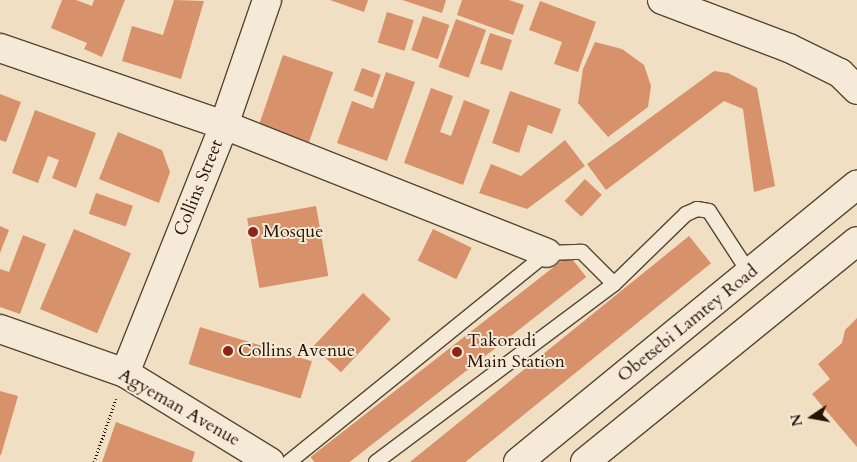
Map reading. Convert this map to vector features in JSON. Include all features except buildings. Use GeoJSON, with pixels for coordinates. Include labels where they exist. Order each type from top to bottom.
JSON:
{"type":"FeatureCollection","features":[{"type":"Feature","properties":{"kind":"street","name":"Collins Street"},"geometry":{"type":"LineString","coordinates":[[126,373],[224,125],[267,0]]}},
{"type":"Feature","properties":{"kind":"street"},"geometry":{"type":"LineString","coordinates":[[662,0],[789,48],[840,73],[857,90]]}},
{"type":"Feature","properties":{"kind":"street"},"geometry":{"type":"LineString","coordinates":[[0,48],[224,125],[547,252]]}},
{"type":"Feature","properties":{"kind":"street","name":"Obetsebi Lamtey Road"},"geometry":{"type":"LineString","coordinates":[[518,462],[857,185]]}},
{"type":"Feature","properties":{"kind":"street"},"geometry":{"type":"LineString","coordinates":[[585,462],[857,242]]}},
{"type":"Feature","properties":{"kind":"street","name":"Agyeman Avenue"},"geometry":{"type":"LineString","coordinates":[[0,329],[126,373],[270,462]]}},
{"type":"Feature","properties":{"kind":"lane"},"geometry":{"type":"LineString","coordinates":[[376,462],[614,284],[686,214],[696,208],[709,211],[750,274]]}},
{"type":"Feature","properties":{"kind":"lane"},"geometry":{"type":"LineString","coordinates":[[289,462],[547,252],[582,252],[614,284]]}},
{"type":"Feature","properties":{"kind":"path"},"geometry":{"type":"LineString","coordinates":[[94,462],[126,373]]}},
{"type":"Feature","properties":{"kind":"place","name":"Mosque"},"geometry":{"type":"Point","coordinates":[253,232]}},
{"type":"Feature","properties":{"kind":"place","name":"Collins Avenue"},"geometry":{"type":"Point","coordinates":[228,351]}},
{"type":"Feature","properties":{"kind":"place","name":"Takoradi Main Station"},"geometry":{"type":"Point","coordinates":[457,352]}}]}
